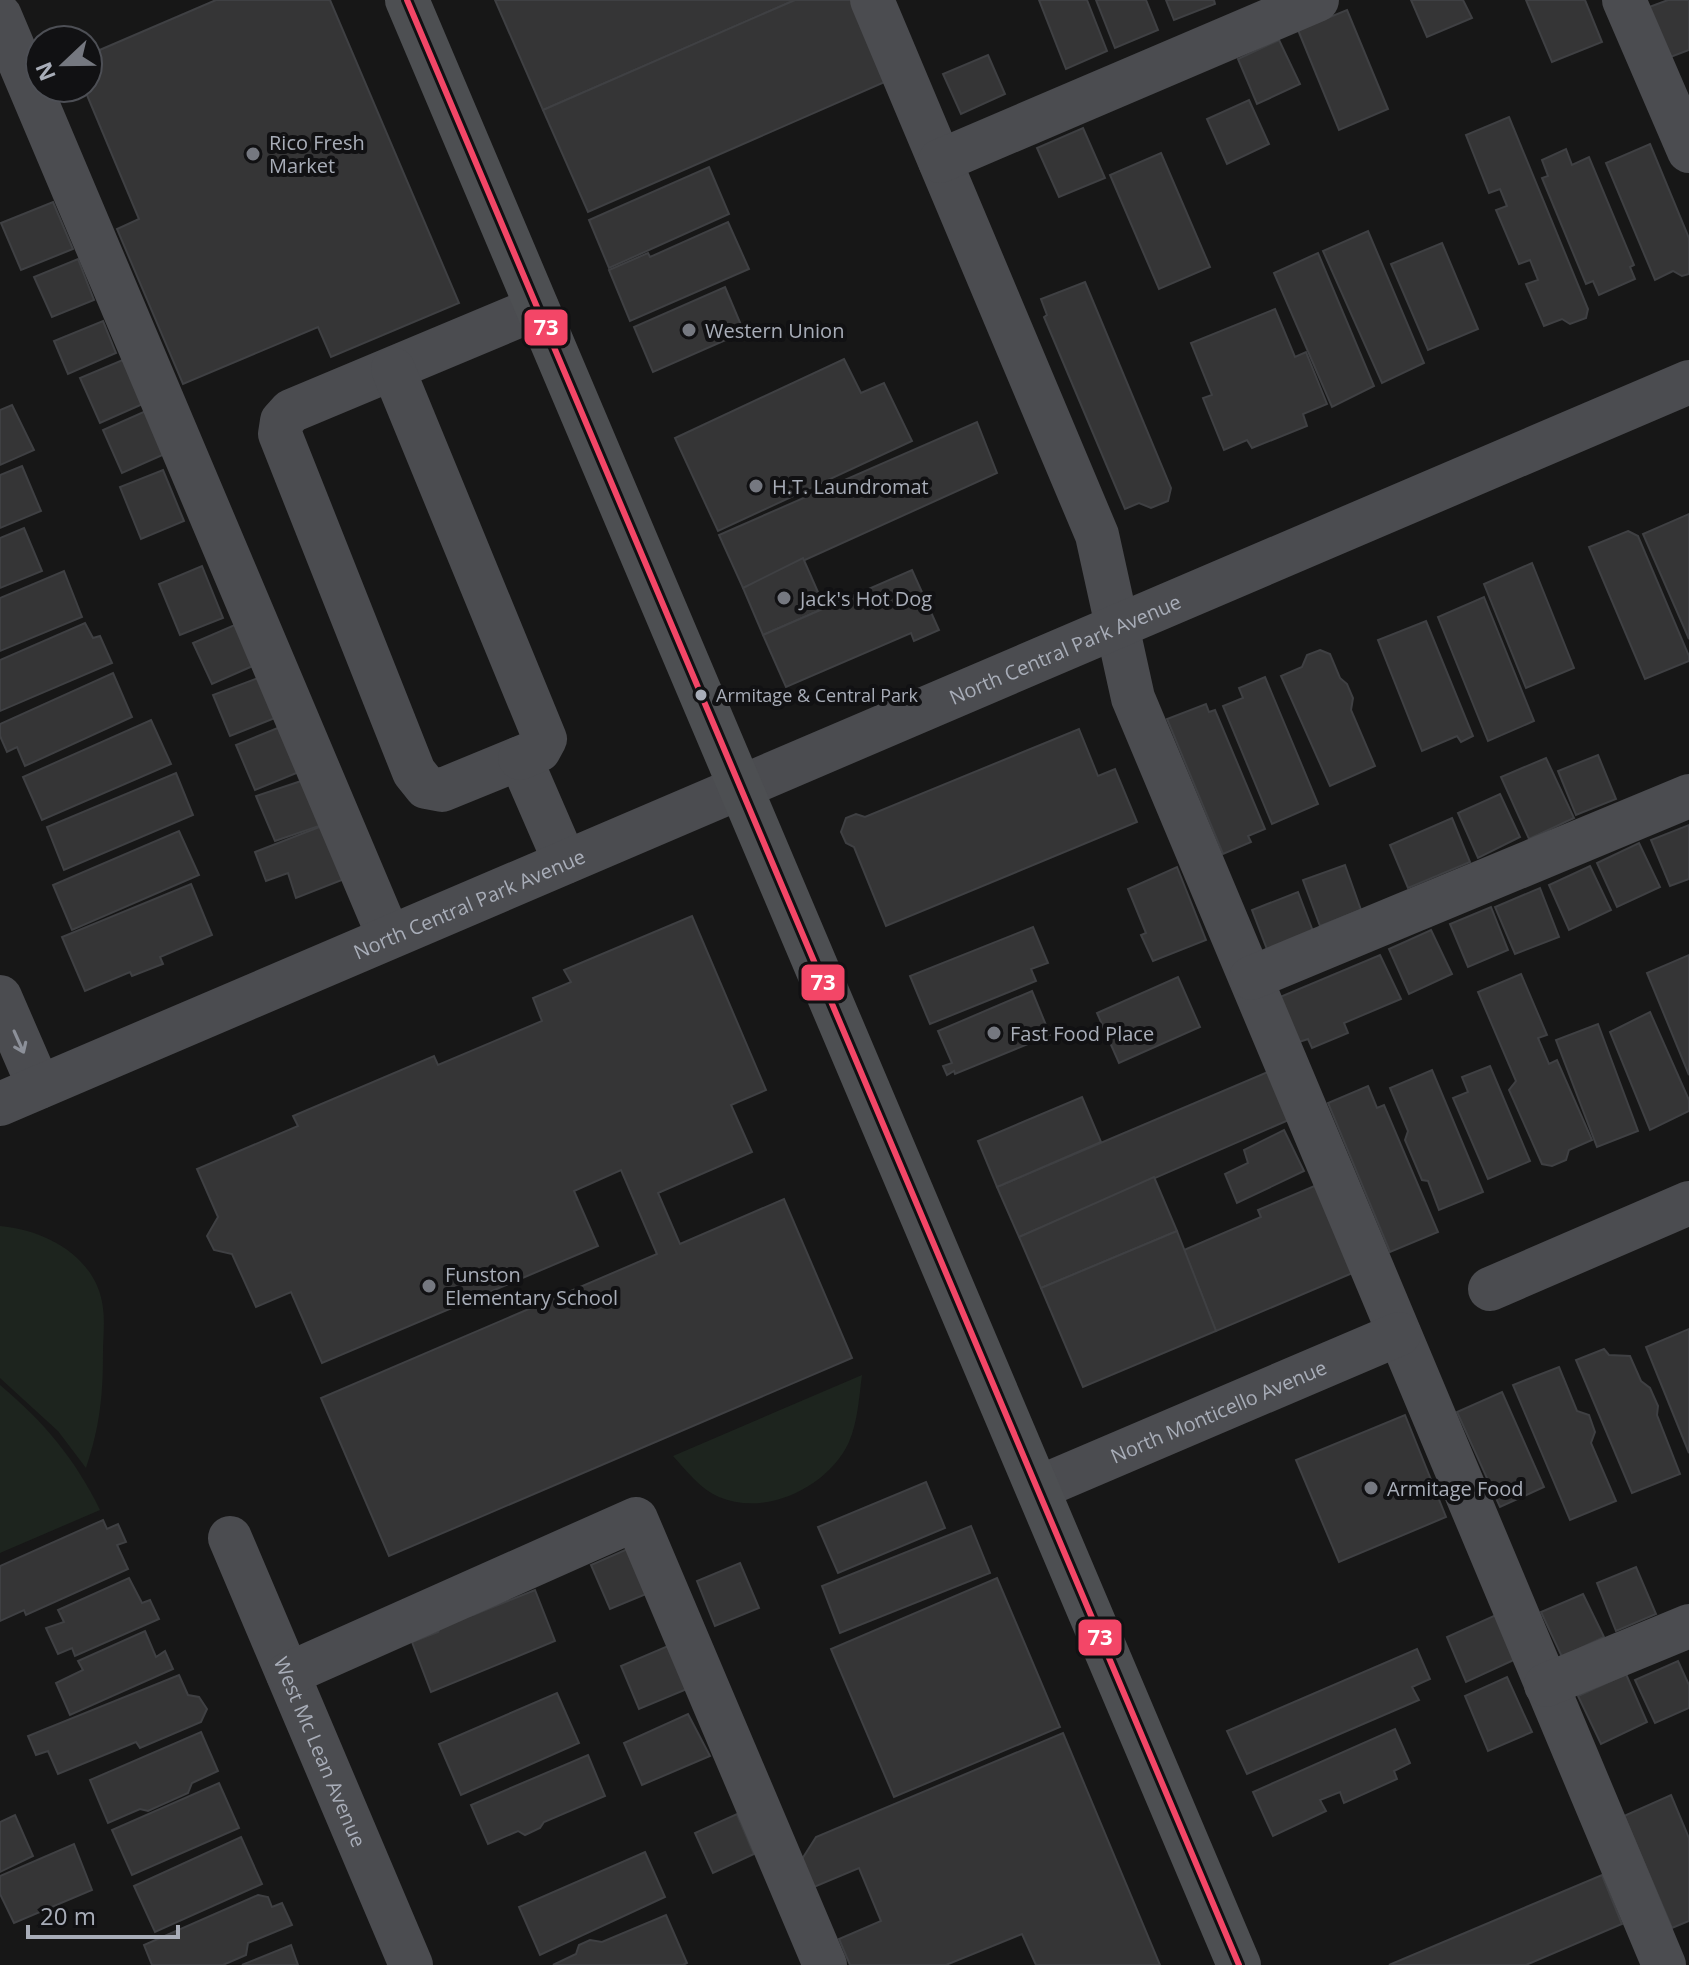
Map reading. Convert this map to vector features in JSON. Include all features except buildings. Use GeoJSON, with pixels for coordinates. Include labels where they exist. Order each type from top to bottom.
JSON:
{"type":"FeatureCollection","features":[{"type":"Feature","properties":{"kind":"main road"},"geometry":{"type":"LineString","coordinates":[[407,0],[1239,1965]]}},
{"type":"Feature","properties":{"kind":"street"},"geometry":{"type":"LineString","coordinates":[[25,0],[0,13],[389,937]]}},
{"type":"Feature","properties":{"kind":"street"},"geometry":{"type":"LineString","coordinates":[[872,0],[1097,535],[1133,698],[1664,1965]]}},
{"type":"Feature","properties":{"kind":"street"},"geometry":{"type":"LineString","coordinates":[[940,161],[1317,0]]}},
{"type":"Feature","properties":{"kind":"street"},"geometry":{"type":"LineString","coordinates":[[1624,0],[1689,151]]}},
{"type":"Feature","properties":{"kind":"street"},"geometry":{"type":"LineString","coordinates":[[393,369],[545,739],[539,750],[442,790],[426,787],[414,772],[280,434],[282,421],[291,411],[537,308]]}},
{"type":"Feature","properties":{"kind":"street","name":"North Central Park Avenue"},"geometry":{"type":"LineString","coordinates":[[20,1096],[1689,382]]}},
{"type":"Feature","properties":{"kind":"street"},"geometry":{"type":"LineString","coordinates":[[520,758],[565,862]]}},
{"type":"Feature","properties":{"kind":"street"},"geometry":{"type":"LineString","coordinates":[[1251,978],[1689,796]]}},
{"type":"Feature","properties":{"kind":"street"},"geometry":{"type":"LineString","coordinates":[[0,997],[20,1096]]}},
{"type":"Feature","properties":{"kind":"street"},"geometry":{"type":"LineString","coordinates":[[1490,1289],[1689,1203]]}},
{"type":"Feature","properties":{"kind":"street","name":"North Monticello Avenue"},"geometry":{"type":"LineString","coordinates":[[1038,1488],[1399,1334]]}},
{"type":"Feature","properties":{"kind":"street"},"geometry":{"type":"LineString","coordinates":[[288,1674],[636,1519],[825,1965]]}},
{"type":"Feature","properties":{"kind":"street","name":"West Mc Lean Avenue"},"geometry":{"type":"LineString","coordinates":[[230,1538],[411,1965]]}},
{"type":"Feature","properties":{"kind":"street"},"geometry":{"type":"LineString","coordinates":[[1546,1685],[1689,1626]]}},
{"type":"Feature","properties":{"kind":"shaded area"},"geometry":{"type":"Polygon","coordinates":[[[0,1226],[35,1233],[66,1249],[91,1274],[99,1290],[104,1319],[101,1397],[98,1424],[86,1468],[58,1431],[0,1378],[0,1226]]]}},
{"type":"Feature","properties":{"kind":"shaded area"},"geometry":{"type":"Polygon","coordinates":[[[862,1375],[849,1442],[826,1472],[794,1494],[756,1503],[719,1497],[700,1484],[673,1456],[862,1375]]]}},
{"type":"Feature","properties":{"kind":"shaded area"},"geometry":{"type":"Polygon","coordinates":[[[0,1385],[57,1442],[100,1510],[0,1553],[0,1385]]]}},
{"type":"Feature","properties":{"kind":"transit line","name":"73"},"geometry":{"type":"LineString","coordinates":[[407,0],[1239,1965]]}},
{"type":"Feature","properties":{"kind":"place","name":"Rico Fresh Market"},"geometry":{"type":"Point","coordinates":[253,154]}},
{"type":"Feature","properties":{"kind":"place","name":"Western Union"},"geometry":{"type":"Point","coordinates":[689,330]}},
{"type":"Feature","properties":{"kind":"place","name":"H.T. Laundromat"},"geometry":{"type":"Point","coordinates":[756,486]}},
{"type":"Feature","properties":{"kind":"place","name":"Jack's Hot Dog"},"geometry":{"type":"Point","coordinates":[784,598]}},
{"type":"Feature","properties":{"kind":"place","name":"Armitage & Central Park"},"geometry":{"type":"Point","coordinates":[701,695]}},
{"type":"Feature","properties":{"kind":"place","name":"Fast Food Place"},"geometry":{"type":"Point","coordinates":[994,1033]}},
{"type":"Feature","properties":{"kind":"place","name":"Funston Elementary School"},"geometry":{"type":"Point","coordinates":[429,1286]}},
{"type":"Feature","properties":{"kind":"place","name":"Armitage Food"},"geometry":{"type":"Point","coordinates":[1371,1488]}}]}
